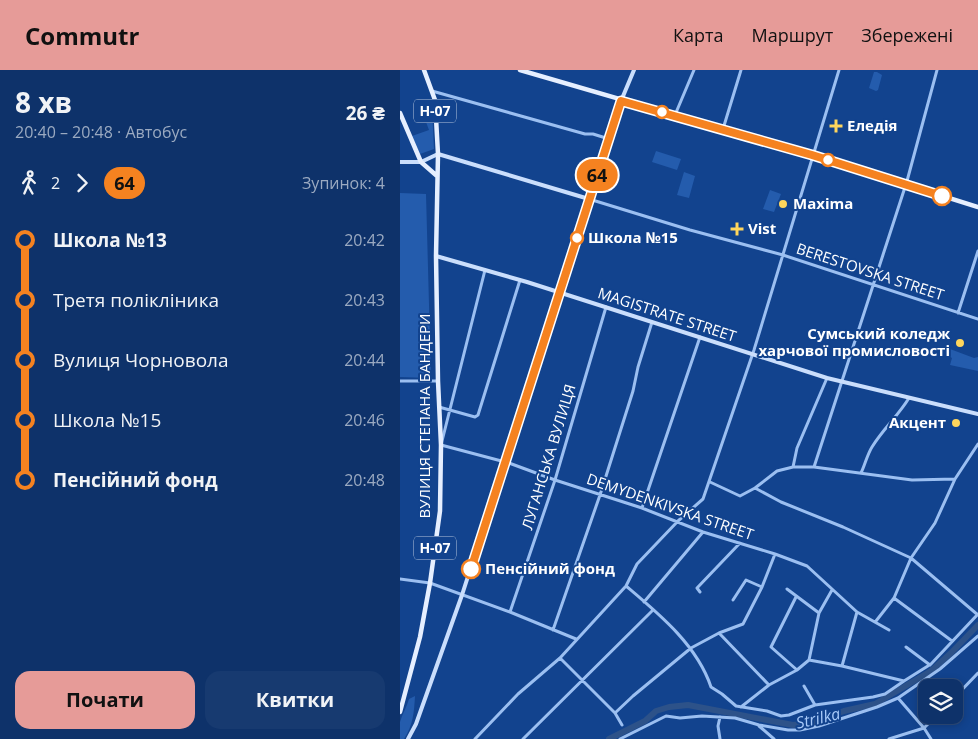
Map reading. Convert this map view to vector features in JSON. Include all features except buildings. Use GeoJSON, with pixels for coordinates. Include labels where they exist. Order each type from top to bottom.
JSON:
{"type":"FeatureCollection","features":[{"type":"Feature","properties":{"kind":"main road","name":"ВУЛИЦЯ СТЕПАНА БАНДЕРИ"},"geometry":{"type":"LineString","coordinates":[[400,712],[420,637],[430,584],[440,512],[441,445],[436,256],[438,154],[435,100],[424,70]]}},
{"type":"Feature","properties":{"kind":"main road"},"geometry":{"type":"LineString","coordinates":[[520,70],[621,101],[812,155],[978,207]]}},
{"type":"Feature","properties":{"kind":"main road","name":"Н-07"},"geometry":{"type":"LineString","coordinates":[[400,113],[421,162],[437,176]]}},
{"type":"Feature","properties":{"kind":"street"},"geometry":{"type":"LineString","coordinates":[[408,739],[416,724],[462,595],[621,101],[634,70]]}},
{"type":"Feature","properties":{"kind":"street"},"geometry":{"type":"LineString","coordinates":[[675,116],[694,70]]}},
{"type":"Feature","properties":{"kind":"street"},"geometry":{"type":"LineString","coordinates":[[723,129],[741,70]]}},
{"type":"Feature","properties":{"kind":"street"},"geometry":{"type":"LineString","coordinates":[[475,739],[518,694],[560,658],[626,586],[637,564],[703,499],[752,353],[839,70]]}},
{"type":"Feature","properties":{"kind":"street"},"geometry":{"type":"LineString","coordinates":[[814,467],[906,184],[937,70]]}},
{"type":"Feature","properties":{"kind":"street"},"geometry":{"type":"LineString","coordinates":[[432,91],[609,139]]}},
{"type":"Feature","properties":{"kind":"street"},"geometry":{"type":"LineString","coordinates":[[400,162],[421,162],[438,154]]}},
{"type":"Feature","properties":{"kind":"street","name":"BERESTOVSKA STREET"},"geometry":{"type":"LineString","coordinates":[[438,154],[690,230],[782,255],[978,319]]}},
{"type":"Feature","properties":{"kind":"street"},"geometry":{"type":"LineString","coordinates":[[958,313],[978,250]]}},
{"type":"Feature","properties":{"kind":"street","name":"MAGISTRATE STREET"},"geometry":{"type":"LineString","coordinates":[[436,256],[560,292],[827,378],[978,414]]}},
{"type":"Feature","properties":{"kind":"street"},"geometry":{"type":"LineString","coordinates":[[441,445],[486,270]]}},
{"type":"Feature","properties":{"kind":"street"},"geometry":{"type":"LineString","coordinates":[[439,406],[475,416],[478,415],[520,280]]}},
{"type":"Feature","properties":{"kind":"street","name":"ЛУГАНСЬКА ВУЛИЦЯ"},"geometry":{"type":"LineString","coordinates":[[510,612],[555,480],[606,307]]}},
{"type":"Feature","properties":{"kind":"street"},"geometry":{"type":"LineString","coordinates":[[553,630],[600,495],[633,391],[638,366],[652,322]]}},
{"type":"Feature","properties":{"kind":"street"},"geometry":{"type":"LineString","coordinates":[[642,508],[700,337]]}},
{"type":"Feature","properties":{"kind":"street"},"geometry":{"type":"LineString","coordinates":[[792,467],[797,448],[827,378]]}},
{"type":"Feature","properties":{"kind":"street"},"geometry":{"type":"LineString","coordinates":[[400,382],[438,381]]}},
{"type":"Feature","properties":{"kind":"street"},"geometry":{"type":"LineString","coordinates":[[861,474],[871,448],[902,410],[909,398]]}},
{"type":"Feature","properties":{"kind":"street"},"geometry":{"type":"LineString","coordinates":[[876,621],[894,598],[911,558],[935,522],[955,479],[978,444]]}},
{"type":"Feature","properties":{"kind":"street","name":"DEMYDENKIVSKA STREET"},"geometry":{"type":"LineString","coordinates":[[441,445],[506,462],[642,508],[703,532],[807,566],[857,612],[890,630]]}},
{"type":"Feature","properties":{"kind":"street"},"geometry":{"type":"LineString","coordinates":[[710,482],[740,496],[755,488],[777,471],[792,467],[814,467],[912,480],[955,479]]}},
{"type":"Feature","properties":{"kind":"street"},"geometry":{"type":"LineString","coordinates":[[626,586],[691,648],[711,687],[736,706],[767,711],[780,716],[789,715],[815,705],[885,694],[930,665],[978,614],[911,558],[843,527],[781,502],[755,488]]}},
{"type":"Feature","properties":{"kind":"street"},"geometry":{"type":"LineString","coordinates":[[644,602],[703,532]]}},
{"type":"Feature","properties":{"kind":"street"},"geometry":{"type":"LineString","coordinates":[[700,592],[697,588],[740,544]]}},
{"type":"Feature","properties":{"kind":"street"},"geometry":{"type":"LineString","coordinates":[[615,714],[632,696],[691,648],[719,633],[743,624],[762,587],[775,554]]}},
{"type":"Feature","properties":{"kind":"street"},"geometry":{"type":"LineString","coordinates":[[400,579],[430,584],[510,612],[576,639]]}},
{"type":"Feature","properties":{"kind":"street"},"geometry":{"type":"LineString","coordinates":[[733,600],[746,580],[762,587]]}},
{"type":"Feature","properties":{"kind":"street"},"geometry":{"type":"LineString","coordinates":[[788,589],[819,613]]}},
{"type":"Feature","properties":{"kind":"street"},"geometry":{"type":"LineString","coordinates":[[741,707],[769,685],[797,670],[809,660],[819,613],[832,590]]}},
{"type":"Feature","properties":{"kind":"street"},"geometry":{"type":"LineString","coordinates":[[796,597],[771,647],[797,670]]}},
{"type":"Feature","properties":{"kind":"street"},"geometry":{"type":"LineString","coordinates":[[894,598],[952,641]]}},
{"type":"Feature","properties":{"kind":"street"},"geometry":{"type":"LineString","coordinates":[[524,739],[653,610]]}},
{"type":"Feature","properties":{"kind":"street"},"geometry":{"type":"LineString","coordinates":[[842,666],[857,612]]}},
{"type":"Feature","properties":{"kind":"street"},"geometry":{"type":"LineString","coordinates":[[719,633],[769,685]]}},
{"type":"Feature","properties":{"kind":"street"},"geometry":{"type":"LineString","coordinates":[[620,739],[666,716],[680,718],[702,716],[735,718],[759,725],[800,730],[851,716],[898,698],[940,669],[978,636]]}},
{"type":"Feature","properties":{"kind":"street"},"geometry":{"type":"LineString","coordinates":[[906,647],[930,665]]}},
{"type":"Feature","properties":{"kind":"street"},"geometry":{"type":"LineString","coordinates":[[560,658],[615,714],[622,725]]}},
{"type":"Feature","properties":{"kind":"street"},"geometry":{"type":"LineString","coordinates":[[809,660],[842,666],[904,682]]}},
{"type":"Feature","properties":{"kind":"street"},"geometry":{"type":"LineString","coordinates":[[963,688],[978,672]]}},
{"type":"Feature","properties":{"kind":"street"},"geometry":{"type":"LineString","coordinates":[[804,686],[815,705]]}},
{"type":"Feature","properties":{"kind":"street"},"geometry":{"type":"LineString","coordinates":[[898,698],[931,739]]}},
{"type":"Feature","properties":{"kind":"street"},"geometry":{"type":"LineString","coordinates":[[720,717],[718,726],[720,739]]}},
{"type":"Feature","properties":{"kind":"street"},"geometry":{"type":"LineString","coordinates":[[889,739],[924,728],[928,724]]}},
{"type":"Feature","properties":{"kind":"street"},"geometry":{"type":"LineString","coordinates":[[759,725],[774,739]]}},
{"type":"Feature","properties":{"kind":"shaded area"},"geometry":{"type":"Polygon","coordinates":[[[874,72],[882,75],[878,90],[876,91],[869,88],[874,72]]]}},
{"type":"Feature","properties":{"kind":"shaded area"},"geometry":{"type":"Polygon","coordinates":[[[432,109],[434,149],[420,154],[412,136],[429,130],[423,114],[432,109]]]}},
{"type":"Feature","properties":{"kind":"shaded area"},"geometry":{"type":"Polygon","coordinates":[[[656,151],[681,159],[677,170],[652,162],[656,151]]]}},
{"type":"Feature","properties":{"kind":"shaded area"},"geometry":{"type":"Polygon","coordinates":[[[684,172],[695,176],[689,198],[677,195],[684,172]]]}},
{"type":"Feature","properties":{"kind":"shaded area"},"geometry":{"type":"Polygon","coordinates":[[[770,190],[781,194],[774,212],[763,209],[770,190]]]}},
{"type":"Feature","properties":{"kind":"shaded area"},"geometry":{"type":"Polygon","coordinates":[[[400,193],[426,194],[431,378],[400,377],[400,193]]]}},
{"type":"Feature","properties":{"kind":"shaded area"},"geometry":{"type":"Polygon","coordinates":[[[950,349],[974,358],[978,357],[978,371],[950,365],[952,358],[947,355],[950,349]]]}},
{"type":"Feature","properties":{"kind":"shaded area"},"geometry":{"type":"Polygon","coordinates":[[[415,696],[411,724],[404,739],[400,739],[401,719],[409,699],[415,696]]]}},
{"type":"Feature","properties":{"kind":"waterway","name":"Strilka"},"geometry":{"type":"LineString","coordinates":[[609,739],[645,721],[656,711],[669,707],[688,705],[793,725],[815,722],[844,711],[875,704],[931,671],[978,625]]}},
{"type":"Feature","properties":{"kind":"bus line","name":"64"},"geometry":{"type":"LineString","coordinates":[[471,569],[621,101],[812,155],[942,196]]}},
{"type":"Feature","properties":{"kind":"place","name":"Еледія"},"geometry":{"type":"Point","coordinates":[836,126]}},
{"type":"Feature","properties":{"kind":"place","name":"Maxima"},"geometry":{"type":"Point","coordinates":[783,204]}},
{"type":"Feature","properties":{"kind":"place","name":"Vist"},"geometry":{"type":"Point","coordinates":[737,229]}},
{"type":"Feature","properties":{"kind":"place","name":"Школа №15"},"geometry":{"type":"Point","coordinates":[577,238]}},
{"type":"Feature","properties":{"kind":"place","name":"Сумський коледж харчової промисловості"},"geometry":{"type":"Point","coordinates":[960,343]}},
{"type":"Feature","properties":{"kind":"place","name":"Акцент"},"geometry":{"type":"Point","coordinates":[956,423]}},
{"type":"Feature","properties":{"kind":"place","name":"Пенсійний фонд"},"geometry":{"type":"Point","coordinates":[471,569]}}]}
